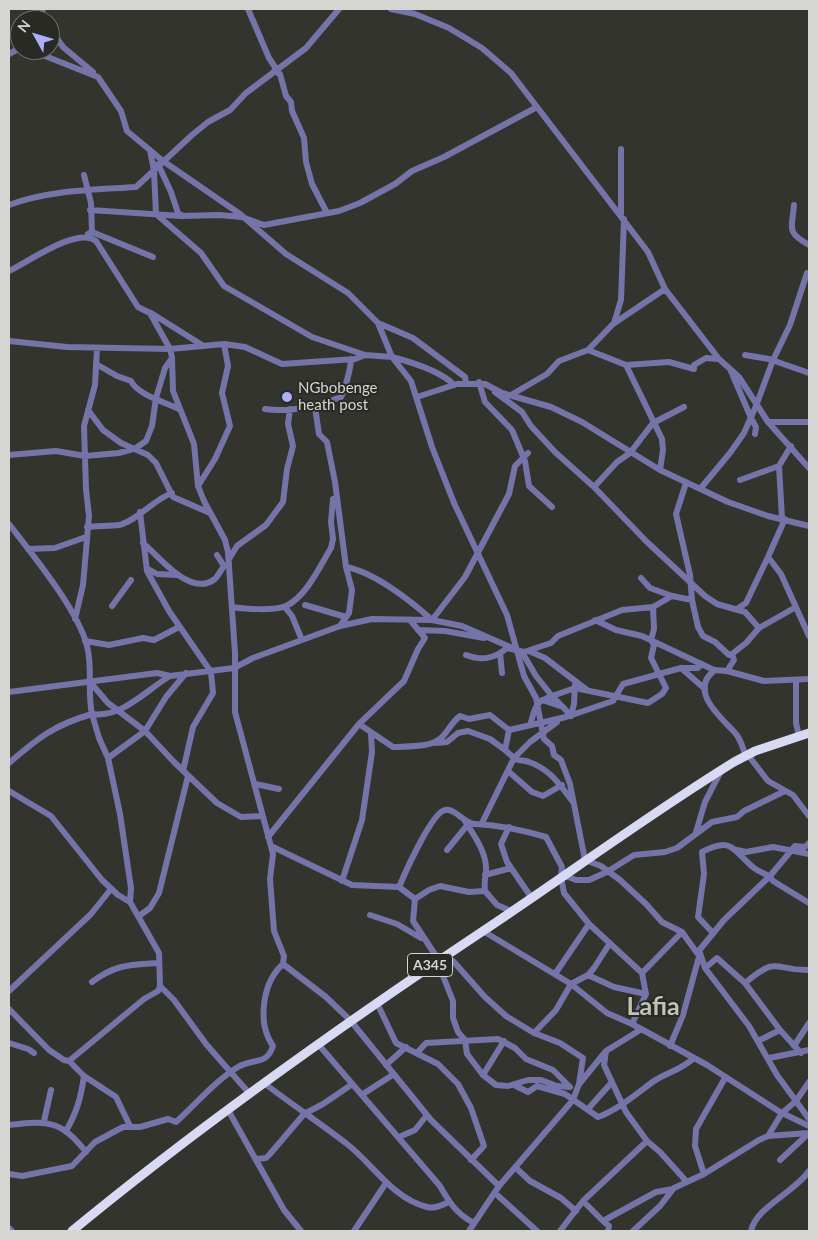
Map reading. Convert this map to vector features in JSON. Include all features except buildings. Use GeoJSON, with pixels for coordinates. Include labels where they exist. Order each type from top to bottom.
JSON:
{"type":"FeatureCollection","features":[{"type":"Feature","properties":{"kind":"highway","name":"A345"},"geometry":{"type":"LineString","coordinates":[[72,1231],[249,1093],[350,1020],[438,962],[584,860],[747,755],[809,733]]}},
{"type":"Feature","properties":{"kind":"street"},"geometry":{"type":"LineString","coordinates":[[248,9],[269,58],[276,71],[280,74],[286,96],[292,102],[292,111],[301,128],[312,184],[327,213]]}},
{"type":"Feature","properties":{"kind":"street"},"geometry":{"type":"LineString","coordinates":[[9,205],[28,198],[87,190],[136,187],[208,122],[230,110],[242,96],[306,48],[339,9]]}},
{"type":"Feature","properties":{"kind":"street"},"geometry":{"type":"LineString","coordinates":[[391,9],[415,14],[440,25],[482,48],[511,73],[648,252],[665,289],[719,359],[739,377],[768,422],[809,468]]}},
{"type":"Feature","properties":{"kind":"street"},"geometry":{"type":"LineString","coordinates":[[60,42],[98,76],[122,111],[127,131],[150,150],[172,192],[178,213],[184,216]]}},
{"type":"Feature","properties":{"kind":"street"},"geometry":{"type":"LineString","coordinates":[[56,60],[98,76]]}},
{"type":"Feature","properties":{"kind":"street"},"geometry":{"type":"LineString","coordinates":[[90,210],[184,216],[219,215],[242,217],[264,225],[327,213],[360,203],[395,184],[412,171],[444,157],[537,106]]}},
{"type":"Feature","properties":{"kind":"street"},"geometry":{"type":"LineString","coordinates":[[613,324],[618,312],[621,294],[621,148]]}},
{"type":"Feature","properties":{"kind":"street"},"geometry":{"type":"LineString","coordinates":[[150,150],[159,166],[242,217],[286,254],[348,293],[378,323],[421,343],[465,377],[466,383]]}},
{"type":"Feature","properties":{"kind":"street"},"geometry":{"type":"LineString","coordinates":[[156,214],[159,166]]}},
{"type":"Feature","properties":{"kind":"street"},"geometry":{"type":"LineString","coordinates":[[84,175],[91,203],[92,232]]}},
{"type":"Feature","properties":{"kind":"street"},"geometry":{"type":"LineString","coordinates":[[794,205],[792,230],[795,237],[809,245]]}},
{"type":"Feature","properties":{"kind":"street"},"geometry":{"type":"LineString","coordinates":[[156,214],[201,253],[224,286],[312,337],[365,355],[392,357],[432,370],[444,376],[454,385]]}},
{"type":"Feature","properties":{"kind":"street"},"geometry":{"type":"LineString","coordinates":[[9,270],[58,245],[92,232]]}},
{"type":"Feature","properties":{"kind":"street"},"geometry":{"type":"LineString","coordinates":[[92,232],[154,257]]}},
{"type":"Feature","properties":{"kind":"street"},"geometry":{"type":"LineString","coordinates":[[85,236],[96,240],[138,306],[203,345]]}},
{"type":"Feature","properties":{"kind":"street"},"geometry":{"type":"LineString","coordinates":[[700,489],[730,453],[750,418],[773,360],[790,325],[807,273],[809,274]]}},
{"type":"Feature","properties":{"kind":"street"},"geometry":{"type":"LineString","coordinates":[[511,395],[547,374],[559,361],[588,350],[613,324],[665,289]]}},
{"type":"Feature","properties":{"kind":"street"},"geometry":{"type":"LineString","coordinates":[[9,1174],[22,1176],[72,1166],[95,1142],[117,1130],[168,1120],[176,1122],[230,1072],[241,1065],[260,1062],[268,1057],[273,1046],[266,1031],[264,1005],[267,991],[273,977],[283,964],[284,956],[274,931],[271,846],[235,712],[229,559],[225,540],[198,486],[194,444],[173,391],[170,349],[150,313]]}},
{"type":"Feature","properties":{"kind":"street"},"geometry":{"type":"LineString","coordinates":[[378,323],[392,357],[411,381],[432,447],[454,503],[522,651],[536,676],[563,707],[568,717]]}},
{"type":"Feature","properties":{"kind":"street"},"geometry":{"type":"LineString","coordinates":[[9,341],[97,348],[170,349],[224,344],[244,346],[282,364],[351,359],[365,355]]}},
{"type":"Feature","properties":{"kind":"street"},"geometry":{"type":"LineString","coordinates":[[198,486],[215,459],[230,426],[222,393],[228,366],[224,344]]}},
{"type":"Feature","properties":{"kind":"street"},"geometry":{"type":"LineString","coordinates":[[75,619],[83,585],[89,516],[84,426],[95,385],[97,348]]}},
{"type":"Feature","properties":{"kind":"street"},"geometry":{"type":"LineString","coordinates":[[588,350],[626,365],[668,362],[694,370],[694,365],[706,358],[719,359]]}},
{"type":"Feature","properties":{"kind":"street"},"geometry":{"type":"LineString","coordinates":[[745,355],[773,360],[809,373]]}},
{"type":"Feature","properties":{"kind":"street"},"geometry":{"type":"LineString","coordinates":[[9,455],[56,451],[85,456],[119,453],[136,448],[146,441],[152,426],[156,398],[165,368],[172,357]]}},
{"type":"Feature","properties":{"kind":"street"},"geometry":{"type":"LineString","coordinates":[[265,409],[282,412],[290,409],[315,407],[341,397],[345,381],[352,370],[351,359]]}},
{"type":"Feature","properties":{"kind":"street"},"geometry":{"type":"LineString","coordinates":[[96,364],[117,376],[130,380],[133,385],[179,409]]}},
{"type":"Feature","properties":{"kind":"street"},"geometry":{"type":"LineString","coordinates":[[626,365],[663,445],[660,470]]}},
{"type":"Feature","properties":{"kind":"street"},"geometry":{"type":"LineString","coordinates":[[730,368],[750,418],[756,426],[755,434]]}},
{"type":"Feature","properties":{"kind":"street"},"geometry":{"type":"LineString","coordinates":[[417,398],[454,385],[482,383],[511,395],[551,407],[582,422],[630,453],[686,483],[752,510],[809,526]]}},
{"type":"Feature","properties":{"kind":"street"},"geometry":{"type":"LineString","coordinates":[[482,383],[485,402],[512,430],[526,455],[528,486],[552,507]]}},
{"type":"Feature","properties":{"kind":"street"},"geometry":{"type":"LineString","coordinates":[[482,383],[522,412],[555,452],[594,487],[646,541],[692,584],[717,604],[745,612],[759,628]]}},
{"type":"Feature","properties":{"kind":"street"},"geometry":{"type":"LineString","coordinates":[[315,407],[319,434],[326,442],[335,486],[352,598],[346,617],[340,626]]}},
{"type":"Feature","properties":{"kind":"street"},"geometry":{"type":"LineString","coordinates":[[594,487],[617,462],[630,453],[653,423],[684,407]]}},
{"type":"Feature","properties":{"kind":"street"},"geometry":{"type":"LineString","coordinates":[[229,559],[237,546],[266,525],[282,502],[286,469],[293,446],[288,424],[290,409]]}},
{"type":"Feature","properties":{"kind":"street"},"geometry":{"type":"LineString","coordinates":[[88,410],[103,430],[121,443],[136,448],[148,455],[156,463],[173,497],[210,513]]}},
{"type":"Feature","properties":{"kind":"street"},"geometry":{"type":"LineString","coordinates":[[768,422],[808,421]]}},
{"type":"Feature","properties":{"kind":"street"},"geometry":{"type":"LineString","coordinates":[[737,609],[746,603],[784,518],[779,466],[791,446]]}},
{"type":"Feature","properties":{"kind":"street"},"geometry":{"type":"LineString","coordinates":[[432,620],[465,578],[508,494],[516,466],[526,455]]}},
{"type":"Feature","properties":{"kind":"street"},"geometry":{"type":"LineString","coordinates":[[740,480],[779,466]]}},
{"type":"Feature","properties":{"kind":"street"},"geometry":{"type":"LineString","coordinates":[[686,483],[676,514],[692,584],[692,600],[698,627],[703,636],[715,642],[729,655],[746,643],[759,628],[796,607]]}},
{"type":"Feature","properties":{"kind":"street"},"geometry":{"type":"LineString","coordinates":[[332,544],[331,514],[335,486]]}},
{"type":"Feature","properties":{"kind":"street"},"geometry":{"type":"LineString","coordinates":[[87,527],[120,525],[172,492]]}},
{"type":"Feature","properties":{"kind":"street"},"geometry":{"type":"LineString","coordinates":[[139,916],[150,908],[159,893],[193,727],[213,693],[211,672],[179,627],[147,568],[142,543],[140,512]]}},
{"type":"Feature","properties":{"kind":"street"},"geometry":{"type":"LineString","coordinates":[[9,524],[75,619],[85,641],[90,682],[89,701],[98,738],[108,758],[120,814],[131,888],[130,902]]}},
{"type":"Feature","properties":{"kind":"street"},"geometry":{"type":"LineString","coordinates":[[232,607],[245,609],[285,607],[307,585],[332,544],[342,532]]}},
{"type":"Feature","properties":{"kind":"street"},"geometry":{"type":"LineString","coordinates":[[28,550],[55,548],[86,537]]}},
{"type":"Feature","properties":{"kind":"street"},"geometry":{"type":"LineString","coordinates":[[142,543],[177,575]]}},
{"type":"Feature","properties":{"kind":"street"},"geometry":{"type":"LineString","coordinates":[[147,568],[158,574],[177,575],[200,584],[214,579],[224,566],[217,555]]}},
{"type":"Feature","properties":{"kind":"street"},"geometry":{"type":"LineString","coordinates":[[768,557],[777,568],[809,636]]}},
{"type":"Feature","properties":{"kind":"street"},"geometry":{"type":"LineString","coordinates":[[346,566],[360,569],[419,608],[432,620]]}},
{"type":"Feature","properties":{"kind":"street"},"geometry":{"type":"LineString","coordinates":[[641,578],[650,588],[672,596],[692,600]]}},
{"type":"Feature","properties":{"kind":"street"},"geometry":{"type":"LineString","coordinates":[[112,606],[131,580]]}},
{"type":"Feature","properties":{"kind":"street"},"geometry":{"type":"LineString","coordinates":[[466,655],[480,660],[500,653],[507,648],[522,651],[551,642],[558,636],[622,610],[653,607],[672,596]]}},
{"type":"Feature","properties":{"kind":"street"},"geometry":{"type":"LineString","coordinates":[[305,605],[346,617]]}},
{"type":"Feature","properties":{"kind":"street"},"geometry":{"type":"LineString","coordinates":[[285,607],[292,616],[302,640]]}},
{"type":"Feature","properties":{"kind":"street"},"geometry":{"type":"LineString","coordinates":[[530,725],[533,709],[538,700],[575,688],[617,695],[648,703],[665,691],[651,658],[654,644],[651,640],[654,629],[653,607]]}},
{"type":"Feature","properties":{"kind":"street"},"geometry":{"type":"LineString","coordinates":[[9,763],[29,745],[36,743],[43,734],[64,722],[92,714],[103,716],[119,710],[170,676],[234,668],[253,658],[340,626],[372,619],[432,620],[462,626],[503,644],[545,658],[587,690]]}},
{"type":"Feature","properties":{"kind":"street"},"geometry":{"type":"LineString","coordinates":[[268,837],[359,724],[404,681],[425,638],[410,620]]}},
{"type":"Feature","properties":{"kind":"street"},"geometry":{"type":"LineString","coordinates":[[595,620],[616,630],[651,640],[715,670],[727,671],[764,681],[809,679]]}},
{"type":"Feature","properties":{"kind":"street"},"geometry":{"type":"LineString","coordinates":[[85,641],[109,645],[142,638],[154,640],[179,627]]}},
{"type":"Feature","properties":{"kind":"street"},"geometry":{"type":"LineString","coordinates":[[418,630],[445,630],[503,644]]}},
{"type":"Feature","properties":{"kind":"street"},"geometry":{"type":"LineString","coordinates":[[522,651],[524,676],[538,700],[544,739],[552,746],[554,755],[561,760],[570,784],[584,860],[601,866],[638,896],[662,922],[682,932],[698,953],[705,968],[758,1041],[777,1075],[809,1119]]}},
{"type":"Feature","properties":{"kind":"street"},"geometry":{"type":"LineString","coordinates":[[500,653],[502,673]]}},
{"type":"Feature","properties":{"kind":"street"},"geometry":{"type":"LineString","coordinates":[[727,671],[734,660],[732,654]]}},
{"type":"Feature","properties":{"kind":"street"},"geometry":{"type":"LineString","coordinates":[[509,730],[568,717],[613,701],[623,684],[681,668],[698,668],[702,664]]}},
{"type":"Feature","properties":{"kind":"street"},"geometry":{"type":"LineString","coordinates":[[681,668],[706,690]]}},
{"type":"Feature","properties":{"kind":"street"},"geometry":{"type":"LineString","coordinates":[[715,670],[707,679],[706,690],[710,706],[738,736],[747,755],[768,781],[792,795],[809,816]]}},
{"type":"Feature","properties":{"kind":"street"},"geometry":{"type":"LineString","coordinates":[[9,692],[157,673],[170,676]]}},
{"type":"Feature","properties":{"kind":"street"},"geometry":{"type":"LineString","coordinates":[[108,758],[145,731],[156,717],[166,697],[186,673]]}},
{"type":"Feature","properties":{"kind":"street"},"geometry":{"type":"LineString","coordinates":[[482,823],[514,758],[530,742],[541,736],[543,731],[568,717],[575,680]]}},
{"type":"Feature","properties":{"kind":"street"},"geometry":{"type":"LineString","coordinates":[[796,681],[796,723],[799,736]]}},
{"type":"Feature","properties":{"kind":"street"},"geometry":{"type":"LineString","coordinates":[[90,682],[108,702],[145,731],[217,803],[241,818],[262,816]]}},
{"type":"Feature","properties":{"kind":"street"},"geometry":{"type":"LineString","coordinates":[[538,700],[563,707]]}},
{"type":"Feature","properties":{"kind":"street"},"geometry":{"type":"LineString","coordinates":[[435,743],[446,734],[452,723],[460,716],[469,719],[490,715],[509,730]]}},
{"type":"Feature","properties":{"kind":"street"},"geometry":{"type":"LineString","coordinates":[[359,724],[393,747],[447,742],[458,733],[468,731],[490,739],[519,762],[527,760],[544,770],[562,785],[574,804]]}},
{"type":"Feature","properties":{"kind":"street"},"geometry":{"type":"LineString","coordinates":[[505,750],[509,730]]}},
{"type":"Feature","properties":{"kind":"street"},"geometry":{"type":"LineString","coordinates":[[342,881],[362,820],[372,752],[371,733]]}},
{"type":"Feature","properties":{"kind":"street"},"geometry":{"type":"LineString","coordinates":[[696,832],[705,802],[722,770]]}},
{"type":"Feature","properties":{"kind":"street"},"geometry":{"type":"LineString","coordinates":[[508,771],[532,792],[543,796],[562,785]]}},
{"type":"Feature","properties":{"kind":"street"},"geometry":{"type":"LineString","coordinates":[[255,784],[280,789]]}},
{"type":"Feature","properties":{"kind":"street"},"geometry":{"type":"LineString","coordinates":[[9,791],[51,816],[111,889],[130,902],[159,953],[160,986],[158,991],[144,999],[69,1061]]}},
{"type":"Feature","properties":{"kind":"street"},"geometry":{"type":"LineString","coordinates":[[562,876],[576,880],[589,880],[608,872],[634,855],[665,852],[677,848],[696,832],[712,822],[737,817],[744,811],[785,791]]}},
{"type":"Feature","properties":{"kind":"street"},"geometry":{"type":"LineString","coordinates":[[399,887],[424,837],[439,813],[444,810],[450,810],[468,823],[483,853],[485,891],[497,905],[511,911]]}},
{"type":"Feature","properties":{"kind":"street"},"geometry":{"type":"LineString","coordinates":[[468,823],[508,827],[546,838],[562,867],[564,893],[589,924],[642,973],[646,994],[632,1024]]}},
{"type":"Feature","properties":{"kind":"street"},"geometry":{"type":"LineString","coordinates":[[447,850],[468,823]]}},
{"type":"Feature","properties":{"kind":"street"},"geometry":{"type":"LineString","coordinates":[[508,827],[501,844],[507,862],[531,898]]}},
{"type":"Feature","properties":{"kind":"street"},"geometry":{"type":"LineString","coordinates":[[713,933],[698,917],[704,874],[702,852],[718,844],[725,843],[737,850],[756,869],[770,876],[773,881],[809,903]]}},
{"type":"Feature","properties":{"kind":"street"},"geometry":{"type":"LineString","coordinates":[[670,1046],[683,1015],[698,953],[724,920],[770,876],[790,849],[795,846],[805,847],[809,843]]}},
{"type":"Feature","properties":{"kind":"street"},"geometry":{"type":"LineString","coordinates":[[271,846],[352,885],[399,887],[415,899]]}},
{"type":"Feature","properties":{"kind":"street"},"geometry":{"type":"LineString","coordinates":[[737,850],[746,852],[773,847],[809,854]]}},
{"type":"Feature","properties":{"kind":"street"},"geometry":{"type":"LineString","coordinates":[[485,875],[511,868]]}},
{"type":"Feature","properties":{"kind":"street"},"geometry":{"type":"LineString","coordinates":[[415,899],[429,890],[440,886],[469,892],[485,891]]}},
{"type":"Feature","properties":{"kind":"street"},"geometry":{"type":"LineString","coordinates":[[9,992],[91,914],[111,889]]}},
{"type":"Feature","properties":{"kind":"street"},"geometry":{"type":"LineString","coordinates":[[415,899],[413,921],[438,962],[453,1001],[453,1018],[458,1032],[465,1040],[467,1054],[483,1075],[496,1085],[514,1085],[528,1080],[541,1080],[557,1086],[570,1087]]}},
{"type":"Feature","properties":{"kind":"street"},"geometry":{"type":"LineString","coordinates":[[370,915],[398,924],[418,935],[430,946]]}},
{"type":"Feature","properties":{"kind":"street"},"geometry":{"type":"LineString","coordinates":[[555,974],[589,924]]}},
{"type":"Feature","properties":{"kind":"street"},"geometry":{"type":"LineString","coordinates":[[482,931],[571,984],[607,1013],[632,1024],[694,1058],[782,1113],[809,1126]]}},
{"type":"Feature","properties":{"kind":"street"},"geometry":{"type":"LineString","coordinates":[[642,973],[682,932]]}},
{"type":"Feature","properties":{"kind":"street"},"geometry":{"type":"LineString","coordinates":[[534,1033],[556,1010],[571,984],[588,975],[610,943]]}},
{"type":"Feature","properties":{"kind":"street"},"geometry":{"type":"LineString","coordinates":[[705,968],[717,958],[745,983],[780,1030],[801,1053]]}},
{"type":"Feature","properties":{"kind":"street"},"geometry":{"type":"LineString","coordinates":[[438,962],[453,961],[496,1008],[534,1033],[560,1043],[583,1058],[579,1084],[573,1100],[499,1186],[469,1231]]}},
{"type":"Feature","properties":{"kind":"street"},"geometry":{"type":"LineString","coordinates":[[92,982],[108,970],[125,966],[158,963]]}},
{"type":"Feature","properties":{"kind":"street"},"geometry":{"type":"LineString","coordinates":[[283,964],[326,997],[350,1020],[427,1115],[499,1186]]}},
{"type":"Feature","properties":{"kind":"street"},"geometry":{"type":"LineString","coordinates":[[745,983],[760,971],[773,964],[809,970]]}},
{"type":"Feature","properties":{"kind":"street"},"geometry":{"type":"LineString","coordinates":[[588,975],[614,988],[646,994]]}},
{"type":"Feature","properties":{"kind":"street"},"geometry":{"type":"LineString","coordinates":[[160,986],[174,1000],[230,1072],[249,1093]]}},
{"type":"Feature","properties":{"kind":"street"},"geometry":{"type":"LineString","coordinates":[[377,1003],[396,1043],[438,1064],[450,1075],[465,1097],[484,1146],[471,1160]]}},
{"type":"Feature","properties":{"kind":"street"},"geometry":{"type":"LineString","coordinates":[[9,1009],[49,1050],[64,1060],[69,1061],[84,1076],[116,1097],[130,1126]]}},
{"type":"Feature","properties":{"kind":"street"},"geometry":{"type":"LineString","coordinates":[[794,1046],[809,1023]]}},
{"type":"Feature","properties":{"kind":"street"},"geometry":{"type":"LineString","coordinates":[[579,1084],[606,1051],[640,1030]]}},
{"type":"Feature","properties":{"kind":"street"},"geometry":{"type":"LineString","coordinates":[[758,1041],[780,1030]]}},
{"type":"Feature","properties":{"kind":"street"},"geometry":{"type":"LineString","coordinates":[[417,1053],[426,1043],[498,1039],[525,1056],[526,1059],[553,1070],[570,1087],[573,1100]]}},
{"type":"Feature","properties":{"kind":"street"},"geometry":{"type":"LineString","coordinates":[[483,1075],[504,1042]]}},
{"type":"Feature","properties":{"kind":"street"},"geometry":{"type":"LineString","coordinates":[[9,1043],[34,1053]]}},
{"type":"Feature","properties":{"kind":"street"},"geometry":{"type":"LineString","coordinates":[[318,1044],[351,1085],[363,1094],[440,1186],[449,1202],[462,1217],[472,1222],[475,1221]]}},
{"type":"Feature","properties":{"kind":"street"},"geometry":{"type":"LineString","coordinates":[[386,1065],[406,1047]]}},
{"type":"Feature","properties":{"kind":"street"},"geometry":{"type":"LineString","coordinates":[[769,1058],[809,1050]]}},
{"type":"Feature","properties":{"kind":"street"},"geometry":{"type":"LineString","coordinates":[[606,1051],[604,1065],[621,1104],[647,1141],[660,1152],[687,1182]]}},
{"type":"Feature","properties":{"kind":"street"},"geometry":{"type":"LineString","coordinates":[[514,1085],[528,1092],[537,1086],[565,1094],[598,1117],[656,1080],[683,1068],[694,1058]]}},
{"type":"Feature","properties":{"kind":"street"},"geometry":{"type":"LineString","coordinates":[[363,1094],[394,1074]]}},
{"type":"Feature","properties":{"kind":"street"},"geometry":{"type":"LineString","coordinates":[[66,1131],[77,1113],[81,1100],[84,1076]]}},
{"type":"Feature","properties":{"kind":"street"},"geometry":{"type":"LineString","coordinates":[[704,1174],[695,1146],[696,1129],[725,1078]]}},
{"type":"Feature","properties":{"kind":"street"},"geometry":{"type":"LineString","coordinates":[[588,1109],[612,1082]]}},
{"type":"Feature","properties":{"kind":"street"},"geometry":{"type":"LineString","coordinates":[[768,1136],[782,1113],[796,1102],[809,1082]]}},
{"type":"Feature","properties":{"kind":"street"},"geometry":{"type":"LineString","coordinates":[[264,1083],[349,1146],[386,1182],[411,1200],[428,1207],[438,1207],[449,1202]]}},
{"type":"Feature","properties":{"kind":"street"},"geometry":{"type":"LineString","coordinates":[[256,1159],[266,1158],[304,1114],[351,1085]]}},
{"type":"Feature","properties":{"kind":"street"},"geometry":{"type":"LineString","coordinates":[[44,1121],[51,1090]]}},
{"type":"Feature","properties":{"kind":"street"},"geometry":{"type":"LineString","coordinates":[[801,1108],[809,1112]]}},
{"type":"Feature","properties":{"kind":"street"},"geometry":{"type":"LineString","coordinates":[[228,1110],[284,1210],[301,1231]]}},
{"type":"Feature","properties":{"kind":"street"},"geometry":{"type":"LineString","coordinates":[[399,1137],[415,1130],[427,1115]]}},
{"type":"Feature","properties":{"kind":"street"},"geometry":{"type":"LineString","coordinates":[[9,1125],[44,1121],[66,1131],[74,1137],[86,1152]]}},
{"type":"Feature","properties":{"kind":"street"},"geometry":{"type":"LineString","coordinates":[[603,1221],[656,1192],[674,1188],[704,1174],[768,1136],[809,1134]]}},
{"type":"Feature","properties":{"kind":"street"},"geometry":{"type":"LineString","coordinates":[[780,1160],[809,1134]]}},
{"type":"Feature","properties":{"kind":"street"},"geometry":{"type":"LineString","coordinates":[[560,1231],[583,1201],[647,1141]]}},
{"type":"Feature","properties":{"kind":"street"},"geometry":{"type":"LineString","coordinates":[[516,1168],[530,1181],[561,1198],[576,1211]]}},
{"type":"Feature","properties":{"kind":"street"},"geometry":{"type":"LineString","coordinates":[[751,1231],[753,1222],[783,1194],[798,1184],[809,1171]]}},
{"type":"Feature","properties":{"kind":"street"},"geometry":{"type":"LineString","coordinates":[[354,1231],[386,1182]]}},
{"type":"Feature","properties":{"kind":"street"},"geometry":{"type":"LineString","coordinates":[[633,1231],[660,1206],[674,1188]]}},
{"type":"Feature","properties":{"kind":"street"},"geometry":{"type":"LineString","coordinates":[[496,1193],[537,1231]]}},
{"type":"Feature","properties":{"kind":"street"},"geometry":{"type":"LineString","coordinates":[[583,1201],[609,1226],[608,1231]]}},
{"type":"Feature","properties":{"kind":"street"},"geometry":{"type":"LineString","coordinates":[[9,1228],[12,1231]]}},
{"type":"Feature","properties":{"kind":"place","name":"NGbobenge heath post"},"geometry":{"type":"Point","coordinates":[287,397]}},
{"type":"Feature","properties":{"kind":"district","name":"Lafia"},"geometry":{"type":"Point","coordinates":[653,1007]}}]}
